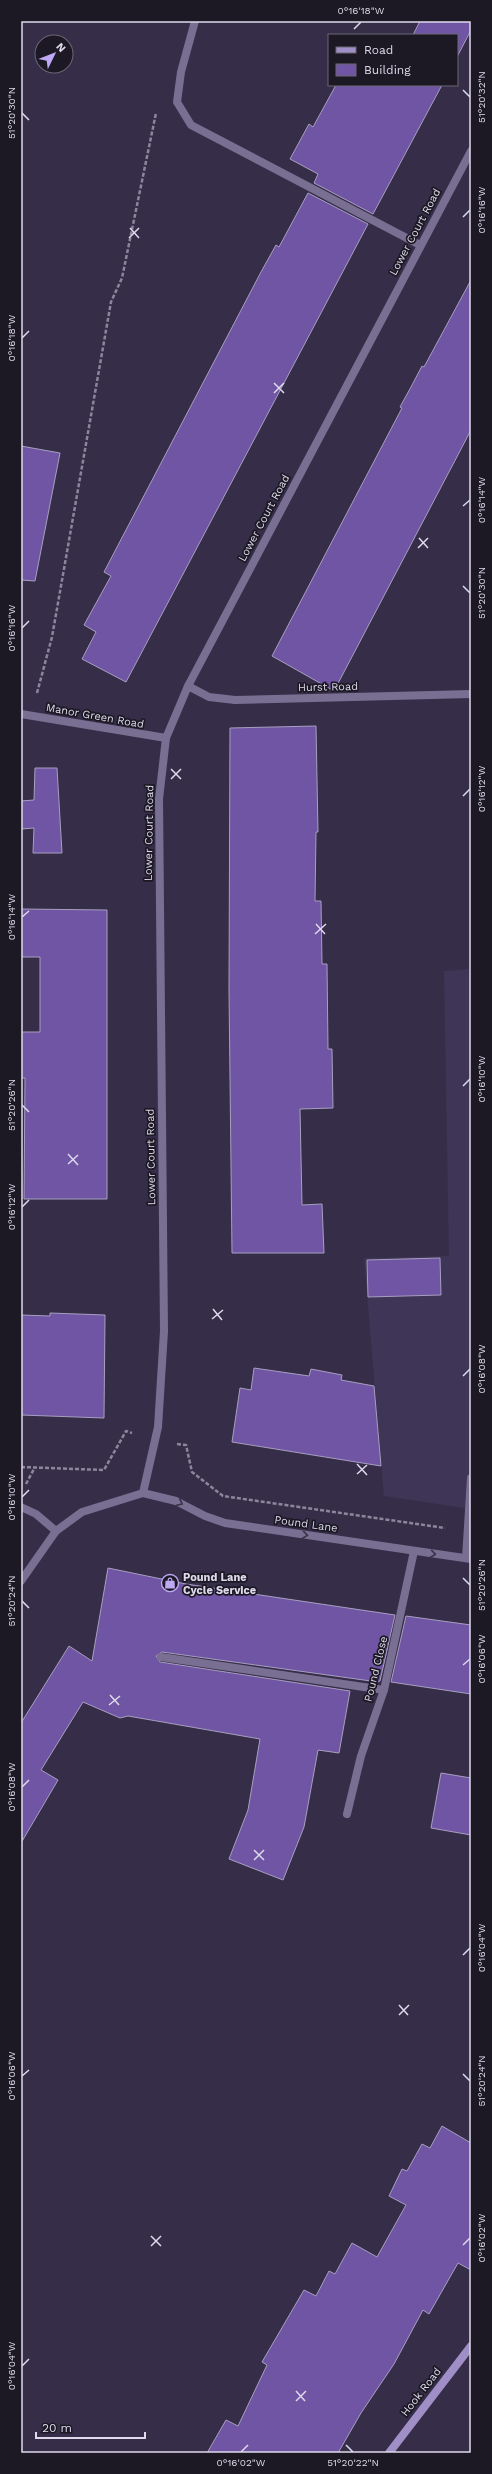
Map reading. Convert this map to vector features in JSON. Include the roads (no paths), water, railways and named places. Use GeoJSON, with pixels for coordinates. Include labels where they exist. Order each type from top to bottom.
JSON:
{"type":"FeatureCollection","features":[{"type":"Feature","properties":{"kind":"main road","name":"Hook Road"},"geometry":{"type":"LineString","coordinates":[[389,2453],[471,2346]]}},
{"type":"Feature","properties":{"kind":"street"},"geometry":{"type":"LineString","coordinates":[[195,21],[181,72],[177,102],[191,125],[420,245]]}},
{"type":"Feature","properties":{"kind":"street","name":"Lower Court Road"},"geometry":{"type":"LineString","coordinates":[[142,1493],[158,1427],[164,1331],[159,800],[166,738],[188,686],[471,151]]}},
{"type":"Feature","properties":{"kind":"street","name":"Hurst Road"},"geometry":{"type":"LineString","coordinates":[[188,686],[209,697],[236,700],[471,694]]}},
{"type":"Feature","properties":{"kind":"street","name":"Manor Green Road"},"geometry":{"type":"LineString","coordinates":[[21,714],[166,738]]}},
{"type":"Feature","properties":{"kind":"street"},"geometry":{"type":"LineString","coordinates":[[468,1559],[471,1478]]}},
{"type":"Feature","properties":{"kind":"street"},"geometry":{"type":"LineString","coordinates":[[21,1581],[56,1531],[82,1512],[142,1493]]}},
{"type":"Feature","properties":{"kind":"street","name":"Pound Lane"},"geometry":{"type":"LineString","coordinates":[[142,1493],[176,1501],[205,1516],[226,1523],[468,1559]]}},
{"type":"Feature","properties":{"kind":"street"},"geometry":{"type":"LineString","coordinates":[[21,1507],[36,1514],[56,1531]]}},
{"type":"Feature","properties":{"kind":"street","name":"Pound Close"},"geometry":{"type":"LineString","coordinates":[[347,1814],[361,1756],[384,1690],[414,1551]]}},
{"type":"Feature","properties":{"kind":"street"},"geometry":{"type":"LineString","coordinates":[[161,1657],[384,1690]]}},
{"type":"Feature","properties":{"kind":"place","name":"Pound Lane Cycle Service"},"geometry":{"type":"Point","coordinates":[170,1583]}}]}
